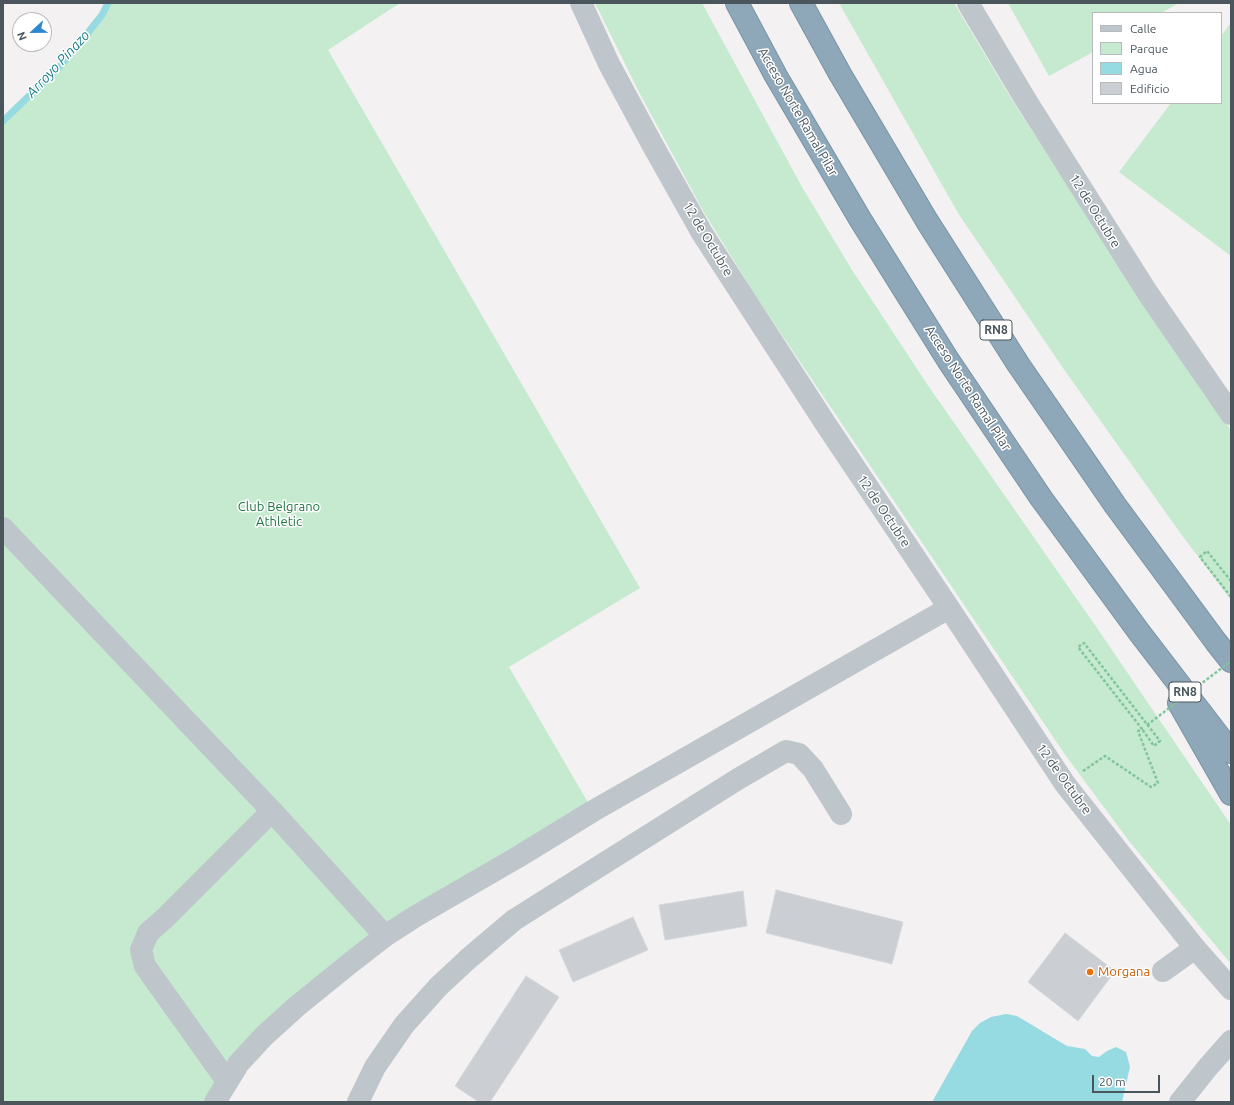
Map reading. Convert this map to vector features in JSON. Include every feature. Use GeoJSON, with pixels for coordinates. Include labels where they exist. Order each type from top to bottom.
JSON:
{"type":"FeatureCollection","features":[{"type":"Feature","properties":{"kind":"highway","name":"Acceso Norte Ramal Pilar"},"geometry":{"type":"LineString","coordinates":[[737,3],[776,76],[860,219],[948,360],[1041,498],[1139,632],[1231,752]]}},
{"type":"Feature","properties":{"kind":"highway","name":"RN8"},"geometry":{"type":"LineString","coordinates":[[802,3],[840,74],[927,221],[1018,364],[1115,505],[1231,661]]}},
{"type":"Feature","properties":{"kind":"highway"},"geometry":{"type":"LineString","coordinates":[[1139,632],[1231,794]]}},
{"type":"Feature","properties":{"kind":"highway"},"geometry":{"type":"LineString","coordinates":[[1216,642],[1231,657]]}},
{"type":"Feature","properties":{"kind":"street","name":"12 de Octubre"},"geometry":{"type":"LineString","coordinates":[[580,3],[609,64],[702,233],[827,426],[1065,784],[1195,948],[1231,989]]}},
{"type":"Feature","properties":{"kind":"street","name":"12 de Octubre"},"geometry":{"type":"LineString","coordinates":[[968,3],[1024,97],[1147,292],[1231,414]]}},
{"type":"Feature","properties":{"kind":"street"},"geometry":{"type":"LineString","coordinates":[[3,528],[272,811],[386,936]]}},
{"type":"Feature","properties":{"kind":"street"},"geometry":{"type":"LineString","coordinates":[[215,1102],[239,1063],[264,1036],[296,1007],[386,936],[416,916],[518,857],[593,811],[949,608]]}},
{"type":"Feature","properties":{"kind":"street"},"geometry":{"type":"LineString","coordinates":[[358,1102],[375,1067],[404,1025],[438,987],[468,959],[514,920],[738,779],[786,751],[799,754],[812,769],[841,814]]}},
{"type":"Feature","properties":{"kind":"street"},"geometry":{"type":"LineString","coordinates":[[227,1081],[145,966],[141,950],[148,933],[165,918],[272,811]]}},
{"type":"Feature","properties":{"kind":"street"},"geometry":{"type":"LineString","coordinates":[[1163,971],[1195,948]]}},
{"type":"Feature","properties":{"kind":"street"},"geometry":{"type":"LineString","coordinates":[[1180,1102],[1231,1041]]}},
{"type":"Feature","properties":{"kind":"path"},"geometry":{"type":"LineString","coordinates":[[1231,581],[1207,551],[1200,556],[1231,597]]}},
{"type":"Feature","properties":{"kind":"path"},"geometry":{"type":"LineString","coordinates":[[1084,643],[1160,742],[1154,746],[1142,729],[1078,647],[1084,643]]}},
{"type":"Feature","properties":{"kind":"path"},"geometry":{"type":"LineString","coordinates":[[1147,725],[1231,661]]}},
{"type":"Feature","properties":{"kind":"path"},"geometry":{"type":"LineString","coordinates":[[1065,784],[1105,756],[1151,787],[1158,783],[1138,731],[1142,729]]}},
{"type":"Feature","properties":{"kind":"green space","name":"Club Belgrano Athletic"},"geometry":{"type":"Polygon","coordinates":[[[108,3],[400,3],[328,50],[640,588],[509,667],[593,811],[349,964],[215,1102],[3,1102],[3,121],[61,65],[102,15],[108,3]]]}},
{"type":"Feature","properties":{"kind":"green space"},"geometry":{"type":"Polygon","coordinates":[[[595,3],[702,3],[802,187],[852,270],[927,384],[1097,628],[1231,825],[1231,964],[1129,841],[1066,756],[757,298],[705,214],[640,94],[595,3]]]}},
{"type":"Feature","properties":{"kind":"green space"},"geometry":{"type":"Polygon","coordinates":[[[839,3],[954,3],[1009,95],[1135,290],[1204,394],[1231,430],[1231,600],[1181,534],[1063,368],[958,213],[839,3]]]}},
{"type":"Feature","properties":{"kind":"green space"},"geometry":{"type":"Polygon","coordinates":[[[1008,3],[1179,3],[1163,12],[1092,12],[1092,53],[1049,76],[1008,3]]]}},
{"type":"Feature","properties":{"kind":"green space"},"geometry":{"type":"Polygon","coordinates":[[[1231,23],[1231,256],[1119,172],[1170,104],[1222,104],[1222,35],[1231,23]]]}},
{"type":"Feature","properties":{"kind":"water"},"geometry":{"type":"Polygon","coordinates":[[[1006,1014],[1017,1016],[1067,1046],[1085,1049],[1092,1056],[1099,1057],[1116,1047],[1126,1052],[1130,1067],[1122,1102],[932,1102],[972,1031],[980,1023],[991,1017],[1006,1014]]]}},
{"type":"Feature","properties":{"kind":"building"},"geometry":{"type":"Polygon","coordinates":[[[776,890],[903,922],[892,964],[766,933],[776,890]]]}},
{"type":"Feature","properties":{"kind":"building"},"geometry":{"type":"Polygon","coordinates":[[[743,891],[747,926],[665,940],[659,905],[743,891]]]}},
{"type":"Feature","properties":{"kind":"building"},"geometry":{"type":"Polygon","coordinates":[[[633,917],[648,950],[573,982],[559,950],[633,917]]]}},
{"type":"Feature","properties":{"kind":"building"},"geometry":{"type":"Polygon","coordinates":[[[1065,933],[1115,971],[1078,1021],[1028,982],[1065,933]]]}},
{"type":"Feature","properties":{"kind":"building"},"geometry":{"type":"Polygon","coordinates":[[[526,976],[559,997],[490,1102],[479,1102],[455,1086],[526,976]]]}},
{"type":"Feature","properties":{"kind":"waterway","name":"Arroyo Pinazo"},"geometry":{"type":"LineString","coordinates":[[3,121],[61,65],[102,15],[108,3]]}},
{"type":"Feature","properties":{"kind":"place","name":"Morgana"},"geometry":{"type":"Point","coordinates":[1090,972]}}]}
